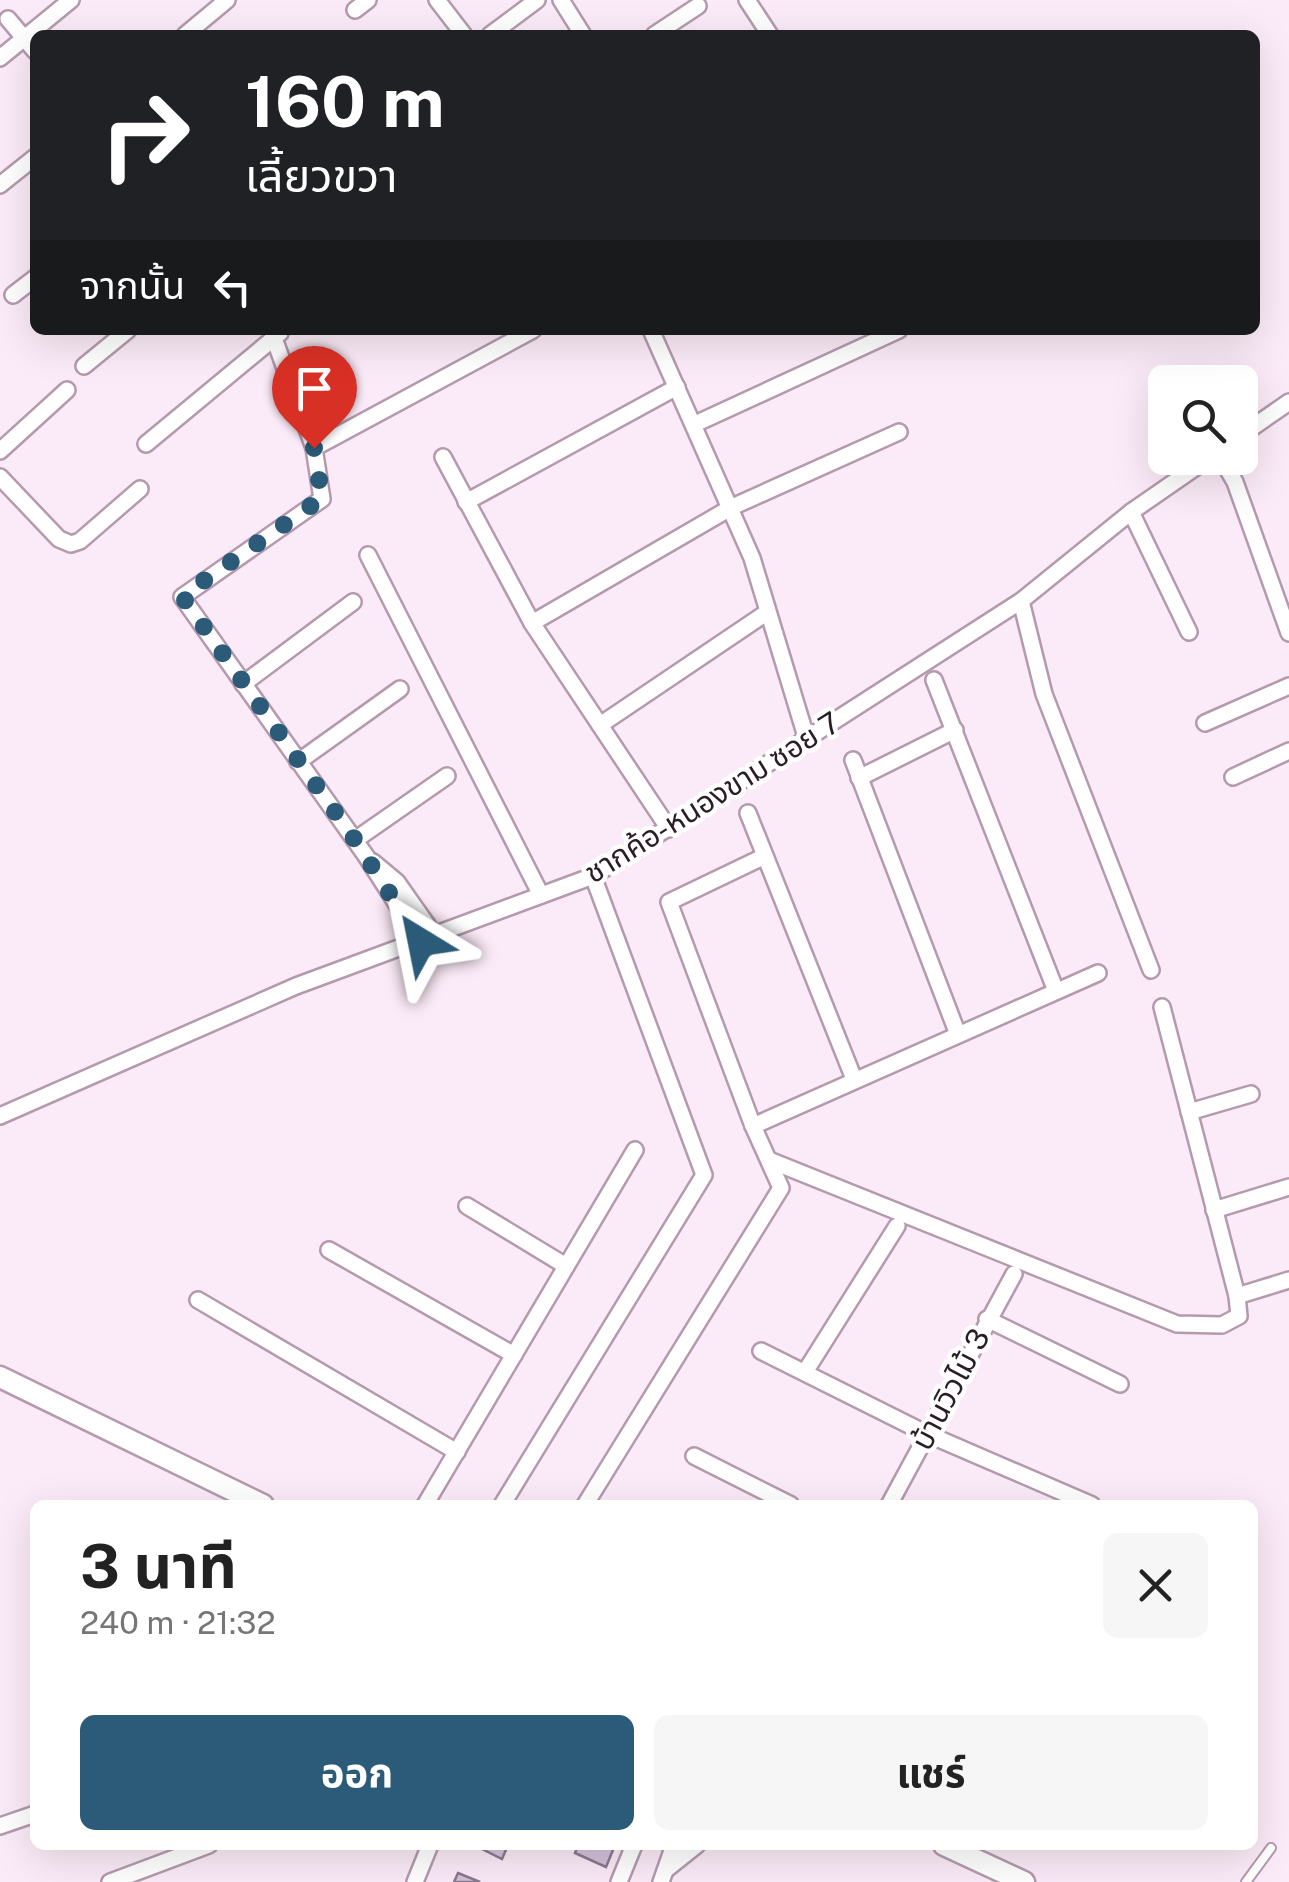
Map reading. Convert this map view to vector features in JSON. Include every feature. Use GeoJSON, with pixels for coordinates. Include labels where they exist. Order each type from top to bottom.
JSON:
{"type":"FeatureCollection","features":[{"type":"Feature","properties":{"kind":"street"},"geometry":{"type":"LineString","coordinates":[[44,30],[71,0]]}},
{"type":"Feature","properties":{"kind":"street"},"geometry":{"type":"LineString","coordinates":[[191,30],[228,0]]}},
{"type":"Feature","properties":{"kind":"street"},"geometry":{"type":"LineString","coordinates":[[437,0],[460,30]]}},
{"type":"Feature","properties":{"kind":"street"},"geometry":{"type":"LineString","coordinates":[[497,30],[537,0]]}},
{"type":"Feature","properties":{"kind":"street"},"geometry":{"type":"LineString","coordinates":[[560,0],[580,30]]}},
{"type":"Feature","properties":{"kind":"street"},"geometry":{"type":"LineString","coordinates":[[747,0],[767,30]]}},
{"type":"Feature","properties":{"kind":"street"},"geometry":{"type":"LineString","coordinates":[[662,30],[698,6]]}},
{"type":"Feature","properties":{"kind":"street"},"geometry":{"type":"LineString","coordinates":[[0,58],[30,45],[8,18]]}},
{"type":"Feature","properties":{"kind":"street"},"geometry":{"type":"LineString","coordinates":[[0,185],[30,161]]}},
{"type":"Feature","properties":{"kind":"street"},"geometry":{"type":"LineString","coordinates":[[13,295],[30,282]]}},
{"type":"Feature","properties":{"kind":"street"},"geometry":{"type":"LineString","coordinates":[[84,366],[122,335]]}},
{"type":"Feature","properties":{"kind":"street"},"geometry":{"type":"LineString","coordinates":[[146,444],[273,335]]}},
{"type":"Feature","properties":{"kind":"street"},"geometry":{"type":"LineString","coordinates":[[278,335],[314,448],[322,498],[182,596],[428,939]]}},
{"type":"Feature","properties":{"kind":"street"},"geometry":{"type":"LineString","coordinates":[[314,448],[524,335]]}},
{"type":"Feature","properties":{"kind":"street"},"geometry":{"type":"LineString","coordinates":[[653,335],[732,507],[806,740]]}},
{"type":"Feature","properties":{"kind":"street"},"geometry":{"type":"LineString","coordinates":[[695,424],[888,335]]}},
{"type":"Feature","properties":{"kind":"street"},"geometry":{"type":"LineString","coordinates":[[466,502],[677,387]]}},
{"type":"Feature","properties":{"kind":"street"},"geometry":{"type":"LineString","coordinates":[[0,451],[67,390]]}},
{"type":"Feature","properties":{"kind":"street"},"geometry":{"type":"LineString","coordinates":[[1258,424],[1289,402]]}},
{"type":"Feature","properties":{"kind":"street"},"geometry":{"type":"LineString","coordinates":[[532,623],[732,507],[899,432]]}},
{"type":"Feature","properties":{"kind":"street"},"geometry":{"type":"LineString","coordinates":[[443,457],[532,623],[670,829]]}},
{"type":"Feature","properties":{"kind":"street","name":"ชากค้อ-หนองขาม ซอย 7"},"geometry":{"type":"LineString","coordinates":[[0,1116],[296,986],[593,876],[1021,602],[1131,512],[1184,475]]}},
{"type":"Feature","properties":{"kind":"street"},"geometry":{"type":"LineString","coordinates":[[1230,475],[1289,633]]}},
{"type":"Feature","properties":{"kind":"street"},"geometry":{"type":"LineString","coordinates":[[0,478],[60,539],[71,544],[80,541],[140,489]]}},
{"type":"Feature","properties":{"kind":"street"},"geometry":{"type":"LineString","coordinates":[[1131,512],[1188,632]]}},
{"type":"Feature","properties":{"kind":"street"},"geometry":{"type":"LineString","coordinates":[[368,555],[541,895]]}},
{"type":"Feature","properties":{"kind":"street"},"geometry":{"type":"LineString","coordinates":[[243,684],[353,602]]}},
{"type":"Feature","properties":{"kind":"street"},"geometry":{"type":"LineString","coordinates":[[1021,602],[1044,694],[1151,970]]}},
{"type":"Feature","properties":{"kind":"street"},"geometry":{"type":"LineString","coordinates":[[600,725],[766,613]]}},
{"type":"Feature","properties":{"kind":"street"},"geometry":{"type":"LineString","coordinates":[[934,680],[1056,990]]}},
{"type":"Feature","properties":{"kind":"street"},"geometry":{"type":"LineString","coordinates":[[1205,723],[1289,686]]}},
{"type":"Feature","properties":{"kind":"street"},"geometry":{"type":"LineString","coordinates":[[298,762],[400,690]]}},
{"type":"Feature","properties":{"kind":"street"},"geometry":{"type":"LineString","coordinates":[[860,778],[954,730]]}},
{"type":"Feature","properties":{"kind":"street"},"geometry":{"type":"LineString","coordinates":[[1233,778],[1289,752]]}},
{"type":"Feature","properties":{"kind":"street"},"geometry":{"type":"LineString","coordinates":[[853,760],[957,1032]]}},
{"type":"Feature","properties":{"kind":"street"},"geometry":{"type":"LineString","coordinates":[[355,840],[447,776]]}},
{"type":"Feature","properties":{"kind":"street"},"geometry":{"type":"LineString","coordinates":[[748,814],[854,1078]]}},
{"type":"Feature","properties":{"kind":"street"},"geometry":{"type":"LineString","coordinates":[[588,1500],[782,1188],[753,1126],[669,902],[765,856]]}},
{"type":"Feature","properties":{"kind":"street"},"geometry":{"type":"LineString","coordinates":[[505,1500],[704,1175],[593,876]]}},
{"type":"Feature","properties":{"kind":"street"},"geometry":{"type":"LineString","coordinates":[[753,1126],[957,1032],[1098,973]]}},
{"type":"Feature","properties":{"kind":"street"},"geometry":{"type":"LineString","coordinates":[[769,1160],[1177,1324],[1229,1323],[1238,1316],[1237,1296],[1162,1008]]}},
{"type":"Feature","properties":{"kind":"street"},"geometry":{"type":"LineString","coordinates":[[1189,1112],[1251,1094]]}},
{"type":"Feature","properties":{"kind":"street"},"geometry":{"type":"LineString","coordinates":[[428,1500],[635,1150]]}},
{"type":"Feature","properties":{"kind":"street"},"geometry":{"type":"LineString","coordinates":[[1214,1210],[1289,1187]]}},
{"type":"Feature","properties":{"kind":"street"},"geometry":{"type":"LineString","coordinates":[[467,1206],[566,1266]]}},
{"type":"Feature","properties":{"kind":"street"},"geometry":{"type":"LineString","coordinates":[[805,1372],[897,1226]]}},
{"type":"Feature","properties":{"kind":"street"},"geometry":{"type":"LineString","coordinates":[[330,1250],[514,1354]]}},
{"type":"Feature","properties":{"kind":"street","name":"บ้านวิวไม้ 3"},"geometry":{"type":"LineString","coordinates":[[892,1500],[1014,1274]]}},
{"type":"Feature","properties":{"kind":"street"},"geometry":{"type":"LineString","coordinates":[[1237,1296],[1289,1280]]}},
{"type":"Feature","properties":{"kind":"street"},"geometry":{"type":"LineString","coordinates":[[198,1300],[457,1452]]}},
{"type":"Feature","properties":{"kind":"street"},"geometry":{"type":"LineString","coordinates":[[988,1319],[1120,1384]]}},
{"type":"Feature","properties":{"kind":"street"},"geometry":{"type":"LineString","coordinates":[[761,1351],[925,1433],[1080,1500]]}},
{"type":"Feature","properties":{"kind":"street"},"geometry":{"type":"LineString","coordinates":[[0,1376],[253,1500]]}},
{"type":"Feature","properties":{"kind":"street"},"geometry":{"type":"LineString","coordinates":[[694,1456],[781,1500]]}},
{"type":"Feature","properties":{"kind":"street"},"geometry":{"type":"LineString","coordinates":[[6,1824],[30,1816]]}},
{"type":"Feature","properties":{"kind":"street"},"geometry":{"type":"LineString","coordinates":[[110,1882],[195,1850]]}},
{"type":"Feature","properties":{"kind":"street"},"geometry":{"type":"LineString","coordinates":[[415,1882],[428,1850]]}},
{"type":"Feature","properties":{"kind":"street"},"geometry":{"type":"LineString","coordinates":[[619,1882],[632,1850]]}},
{"type":"Feature","properties":{"kind":"street"},"geometry":{"type":"LineString","coordinates":[[664,1876],[672,1850]]}},
{"type":"Feature","properties":{"kind":"street"},"geometry":{"type":"LineString","coordinates":[[664,1876],[692,1850]]}},
{"type":"Feature","properties":{"kind":"street"},"geometry":{"type":"LineString","coordinates":[[954,1850],[1016,1880]]}},
{"type":"Feature","properties":{"kind":"street"},"geometry":{"type":"LineString","coordinates":[[154,1866],[161,1882]]}},
{"type":"Feature","properties":{"kind":"lane"},"geometry":{"type":"LineString","coordinates":[[1246,1882],[1271,1848]]}},
{"type":"Feature","properties":{"kind":"building"},"geometry":{"type":"Polygon","coordinates":[[[484,1850],[506,1850],[502,1859],[484,1850]]]}},
{"type":"Feature","properties":{"kind":"building"},"geometry":{"type":"Polygon","coordinates":[[[576,1850],[613,1850],[606,1867],[575,1853],[576,1850]]]}},
{"type":"Feature","properties":{"kind":"building"},"geometry":{"type":"Polygon","coordinates":[[[458,1873],[480,1882],[454,1882],[458,1873]]]}},
{"type":"Feature","properties":{"kind":"route"},"geometry":{"type":"LineString","coordinates":[[314,448],[322,498],[182,596],[355,840],[421,942]]}}]}
